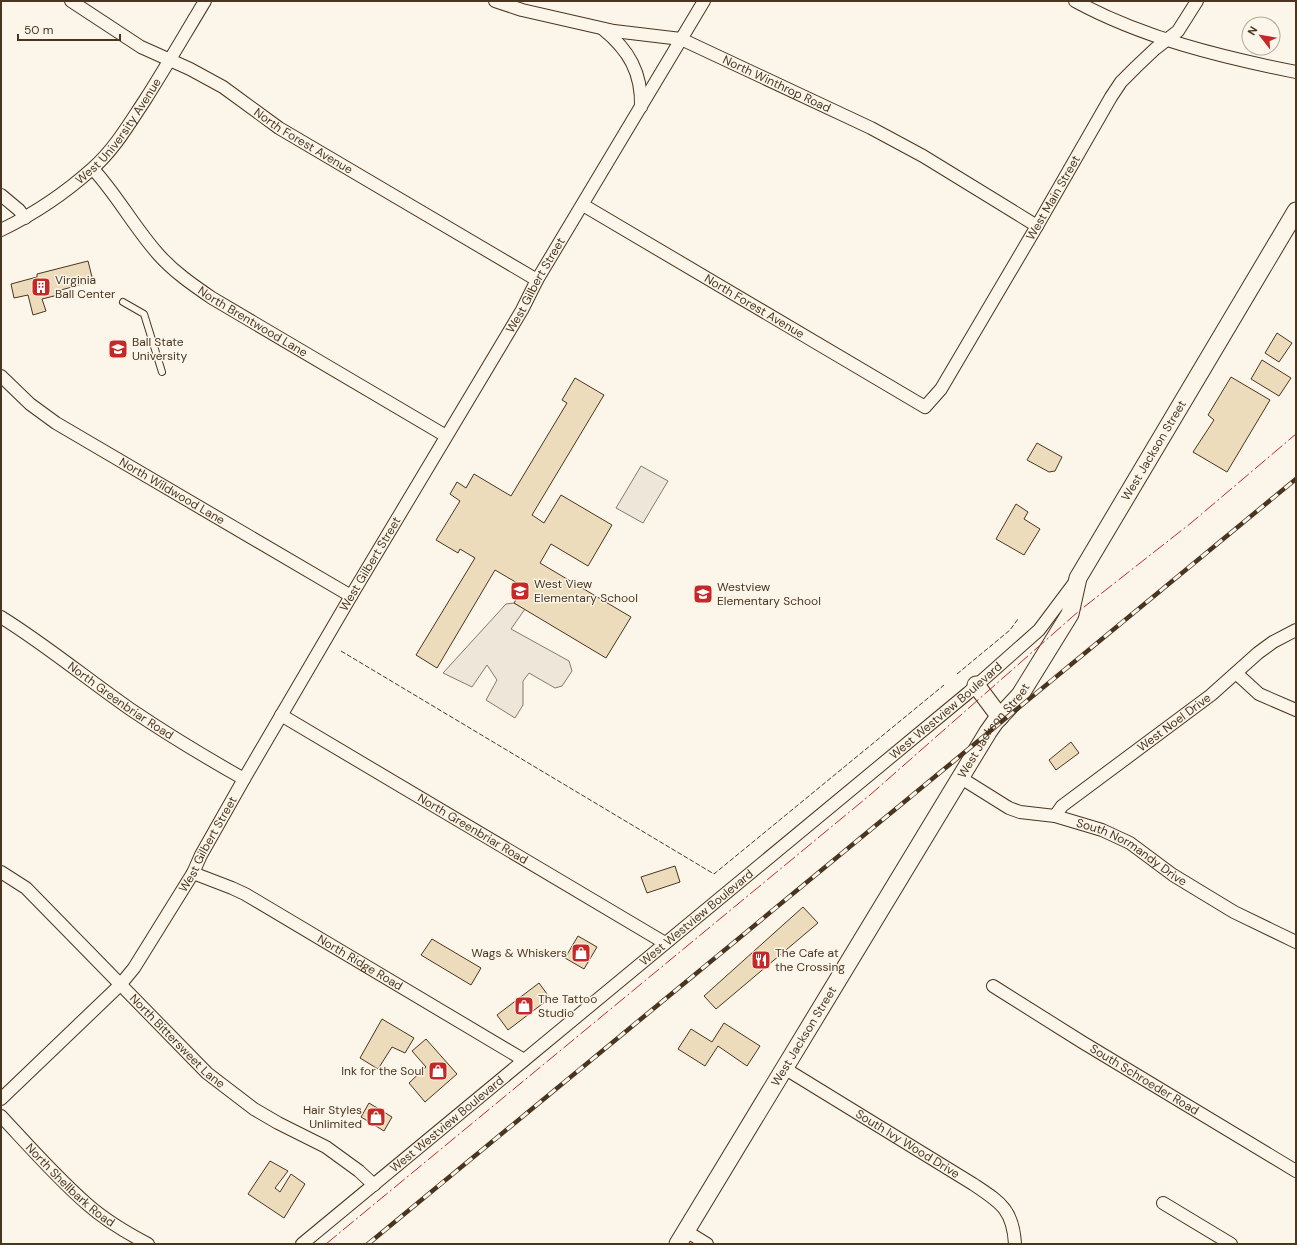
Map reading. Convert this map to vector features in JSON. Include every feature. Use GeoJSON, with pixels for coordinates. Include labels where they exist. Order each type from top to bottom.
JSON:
{"type":"FeatureCollection","features":[{"type":"Feature","properties":{"kind":"main road","name":"West Jackson Street"},"geometry":{"type":"LineString","coordinates":[[682,1237],[988,732],[1020,695],[1070,614],[1078,578],[1296,211]]}},
{"type":"Feature","properties":{"kind":"main road"},"geometry":{"type":"LineString","coordinates":[[976,685],[1000,717]]}},
{"type":"Feature","properties":{"kind":"street","name":"North Forest Avenue"},"geometry":{"type":"LineString","coordinates":[[71,1],[141,47],[190,69],[223,87],[278,128],[537,280]]}},
{"type":"Feature","properties":{"kind":"street","name":"West University Avenue"},"geometry":{"type":"LineString","coordinates":[[1,230],[25,218],[62,195],[93,169],[126,130],[170,61],[205,1]]}},
{"type":"Feature","properties":{"kind":"street","name":"North Winthrop Road"},"geometry":{"type":"LineString","coordinates":[[495,1],[522,10],[602,28],[681,39],[871,128],[923,156],[1037,226]]}},
{"type":"Feature","properties":{"kind":"street","name":"West Gilbert Street"},"geometry":{"type":"LineString","coordinates":[[1,1098],[120,985],[134,968],[193,873],[201,855],[281,715],[522,310],[537,280],[704,1]]}},
{"type":"Feature","properties":{"kind":"street"},"geometry":{"type":"LineString","coordinates":[[1075,1],[1121,23],[1168,40],[1230,57],[1296,72]]}},
{"type":"Feature","properties":{"kind":"street","name":"West Main Street"},"geometry":{"type":"LineString","coordinates":[[925,407],[941,389],[1121,82],[1155,49],[1178,31],[1197,1]]}},
{"type":"Feature","properties":{"kind":"street"},"geometry":{"type":"LineString","coordinates":[[602,28],[615,39],[631,59],[638,77],[641,108]]}},
{"type":"Feature","properties":{"kind":"street","name":"North Brentwood Lane"},"geometry":{"type":"LineString","coordinates":[[93,169],[108,185],[128,215],[157,253],[189,283],[446,436]]}},
{"type":"Feature","properties":{"kind":"street"},"geometry":{"type":"LineString","coordinates":[[1,195],[19,210],[25,218]]}},
{"type":"Feature","properties":{"kind":"street","name":"North Forest Avenue"},"geometry":{"type":"LineString","coordinates":[[583,205],[925,407]]}},
{"type":"Feature","properties":{"kind":"street","name":"North Wildwood Lane"},"geometry":{"type":"LineString","coordinates":[[1,376],[30,404],[56,423],[351,596]]}},
{"type":"Feature","properties":{"kind":"street","name":"West Westview Boulevard"},"geometry":{"type":"LineString","coordinates":[[302,1244],[976,685],[1039,630],[1078,578]]}},
{"type":"Feature","properties":{"kind":"street","name":"North Greenbriar Road"},"geometry":{"type":"LineString","coordinates":[[1,617],[45,646],[130,709],[196,751],[244,779]]}},
{"type":"Feature","properties":{"kind":"street","name":"West Noel Drive"},"geometry":{"type":"LineString","coordinates":[[1055,816],[1062,806],[1211,695],[1258,653],[1273,642],[1296,630]]}},
{"type":"Feature","properties":{"kind":"street"},"geometry":{"type":"LineString","coordinates":[[1236,673],[1260,694],[1296,710]]}},
{"type":"Feature","properties":{"kind":"street","name":"North Greenbriar Road"},"geometry":{"type":"LineString","coordinates":[[281,715],[664,943]]}},
{"type":"Feature","properties":{"kind":"street","name":"South Normandy Drive"},"geometry":{"type":"LineString","coordinates":[[961,778],[1009,808],[1020,812],[1055,816],[1102,830],[1130,843],[1180,879],[1234,912],[1296,942]]}},
{"type":"Feature","properties":{"kind":"street","name":"North Bittersweet Lane"},"geometry":{"type":"LineString","coordinates":[[1,872],[26,888],[207,1073],[239,1098],[278,1123],[326,1147],[359,1171],[374,1185]]}},
{"type":"Feature","properties":{"kind":"street","name":"North Ridge Road"},"geometry":{"type":"LineString","coordinates":[[193,873],[245,894],[524,1060]]}},
{"type":"Feature","properties":{"kind":"street","name":"South Schroeder Road"},"geometry":{"type":"LineString","coordinates":[[994,986],[1095,1050],[1296,1171]]}},
{"type":"Feature","properties":{"kind":"street","name":"South Ivy Wood Drive"},"geometry":{"type":"LineString","coordinates":[[784,1068],[997,1200],[1010,1217],[1015,1239]]}},
{"type":"Feature","properties":{"kind":"street","name":"North Shellbark Road"},"geometry":{"type":"LineString","coordinates":[[1,1116],[88,1204],[130,1235],[148,1244]]}},
{"type":"Feature","properties":{"kind":"street"},"geometry":{"type":"LineString","coordinates":[[1163,1203],[1231,1244]]}},
{"type":"Feature","properties":{"kind":"street"},"geometry":{"type":"LineString","coordinates":[[682,1237],[707,1244]]}},
{"type":"Feature","properties":{"kind":"lane"},"geometry":{"type":"LineString","coordinates":[[123,302],[144,314],[162,372]]}},
{"type":"Feature","properties":{"kind":"shaded area"},"geometry":{"type":"Polygon","coordinates":[[[641,466],[668,481],[643,523],[616,508],[641,466]]]}},
{"type":"Feature","properties":{"kind":"shaded area"},"geometry":{"type":"Polygon","coordinates":[[[514,603],[525,609],[511,629],[569,661],[572,671],[562,686],[555,688],[529,673],[523,681],[523,705],[515,718],[486,700],[497,680],[487,665],[472,687],[443,673],[506,604],[514,603]]]}},
{"type":"Feature","properties":{"kind":"building","name":"Virginia Ball Center"},"geometry":{"type":"Polygon","coordinates":[[[88,261],[92,277],[90,282],[61,290],[62,294],[42,299],[46,311],[33,315],[28,295],[14,298],[11,284],[37,277],[37,274],[88,261]]]}},
{"type":"Feature","properties":{"kind":"building"},"geometry":{"type":"Polygon","coordinates":[[[1277,333],[1292,343],[1279,362],[1265,353],[1277,333]]]}},
{"type":"Feature","properties":{"kind":"building"},"geometry":{"type":"Polygon","coordinates":[[[1262,360],[1291,378],[1279,396],[1251,379],[1262,360]]]}},
{"type":"Feature","properties":{"kind":"building"},"geometry":{"type":"Polygon","coordinates":[[[1231,377],[1270,400],[1227,472],[1193,452],[1214,420],[1208,415],[1231,377]]]}},
{"type":"Feature","properties":{"kind":"building"},"geometry":{"type":"Polygon","coordinates":[[[575,378],[604,395],[532,515],[544,523],[561,495],[612,525],[588,566],[551,544],[540,563],[631,617],[606,658],[514,603],[524,587],[495,570],[437,668],[416,655],[475,558],[460,549],[458,553],[436,540],[460,501],[450,494],[457,482],[466,488],[474,474],[511,496],[567,403],[562,400],[575,378]]]}},
{"type":"Feature","properties":{"kind":"building"},"geometry":{"type":"Polygon","coordinates":[[[1037,443],[1062,457],[1055,471],[1049,472],[1027,460],[1037,443]]]}},
{"type":"Feature","properties":{"kind":"building"},"geometry":{"type":"Polygon","coordinates":[[[1016,504],[1028,512],[1024,519],[1040,529],[1024,555],[996,539],[1016,504]]]}},
{"type":"Feature","properties":{"kind":"building"},"geometry":{"type":"Polygon","coordinates":[[[1071,742],[1079,753],[1056,770],[1049,760],[1071,742]]]}},
{"type":"Feature","properties":{"kind":"building"},"geometry":{"type":"Polygon","coordinates":[[[675,866],[680,882],[647,893],[641,877],[675,866]]]}},
{"type":"Feature","properties":{"kind":"building"},"geometry":{"type":"Polygon","coordinates":[[[803,907],[818,923],[716,1009],[704,996],[803,907]]]}},
{"type":"Feature","properties":{"kind":"building","name":"Wags & Whiskers"},"geometry":{"type":"Polygon","coordinates":[[[578,936],[597,947],[584,969],[565,958],[578,936]]]}},
{"type":"Feature","properties":{"kind":"building"},"geometry":{"type":"Polygon","coordinates":[[[432,939],[481,968],[471,985],[421,955],[432,939]]]}},
{"type":"Feature","properties":{"kind":"building","name":"The Tattoo Studio"},"geometry":{"type":"Polygon","coordinates":[[[539,983],[550,998],[508,1030],[497,1015],[539,983]]]}},
{"type":"Feature","properties":{"kind":"building"},"geometry":{"type":"Polygon","coordinates":[[[382,1019],[414,1038],[405,1053],[392,1047],[378,1069],[360,1058],[382,1019]]]}},
{"type":"Feature","properties":{"kind":"building"},"geometry":{"type":"Polygon","coordinates":[[[724,1023],[760,1046],[747,1066],[718,1046],[705,1066],[678,1049],[691,1029],[712,1042],[724,1023]]]}},
{"type":"Feature","properties":{"kind":"building","name":"Ink for the Soul"},"geometry":{"type":"Polygon","coordinates":[[[426,1039],[457,1074],[425,1102],[409,1083],[426,1067],[412,1051],[426,1039]]]}},
{"type":"Feature","properties":{"kind":"building","name":"Hair Styles Unlimited"},"geometry":{"type":"Polygon","coordinates":[[[369,1103],[392,1117],[384,1131],[361,1117],[369,1103]]]}},
{"type":"Feature","properties":{"kind":"building"},"geometry":{"type":"Polygon","coordinates":[[[270,1161],[288,1171],[275,1188],[280,1192],[291,1174],[305,1184],[284,1218],[248,1194],[270,1161]]]}},
{"type":"Feature","properties":{"kind":"railway"},"geometry":{"type":"LineString","coordinates":[[368,1244],[1296,479]]}},
{"type":"Feature","properties":{"kind":"fence"},"geometry":{"type":"LineString","coordinates":[[957,674],[1010,630],[1018,619]]}},
{"type":"Feature","properties":{"kind":"fence"},"geometry":{"type":"LineString","coordinates":[[341,651],[714,874],[944,685]]}},
{"type":"Feature","properties":{"kind":"power"},"geometry":{"type":"LineString","coordinates":[[326,1244],[870,795],[1079,611],[1191,523],[1296,434]]}},
{"type":"Feature","properties":{"kind":"place","name":"Virginia Ball Center"},"geometry":{"type":"Point","coordinates":[41,287]}},
{"type":"Feature","properties":{"kind":"place","name":"Ball State University"},"geometry":{"type":"Point","coordinates":[118,349]}},
{"type":"Feature","properties":{"kind":"place","name":"West View Elementary School"},"geometry":{"type":"Point","coordinates":[520,591]}},
{"type":"Feature","properties":{"kind":"place","name":"Westview Elementary School"},"geometry":{"type":"Point","coordinates":[703,594]}},
{"type":"Feature","properties":{"kind":"place","name":"Wags & Whiskers"},"geometry":{"type":"Point","coordinates":[581,953]}},
{"type":"Feature","properties":{"kind":"place","name":"The Cafe at the Crossing"},"geometry":{"type":"Point","coordinates":[761,960]}},
{"type":"Feature","properties":{"kind":"place","name":"The Tattoo Studio"},"geometry":{"type":"Point","coordinates":[524,1006]}},
{"type":"Feature","properties":{"kind":"place","name":"Ink for the Soul"},"geometry":{"type":"Point","coordinates":[438,1071]}},
{"type":"Feature","properties":{"kind":"place","name":"Hair Styles Unlimited"},"geometry":{"type":"Point","coordinates":[376,1117]}}]}
